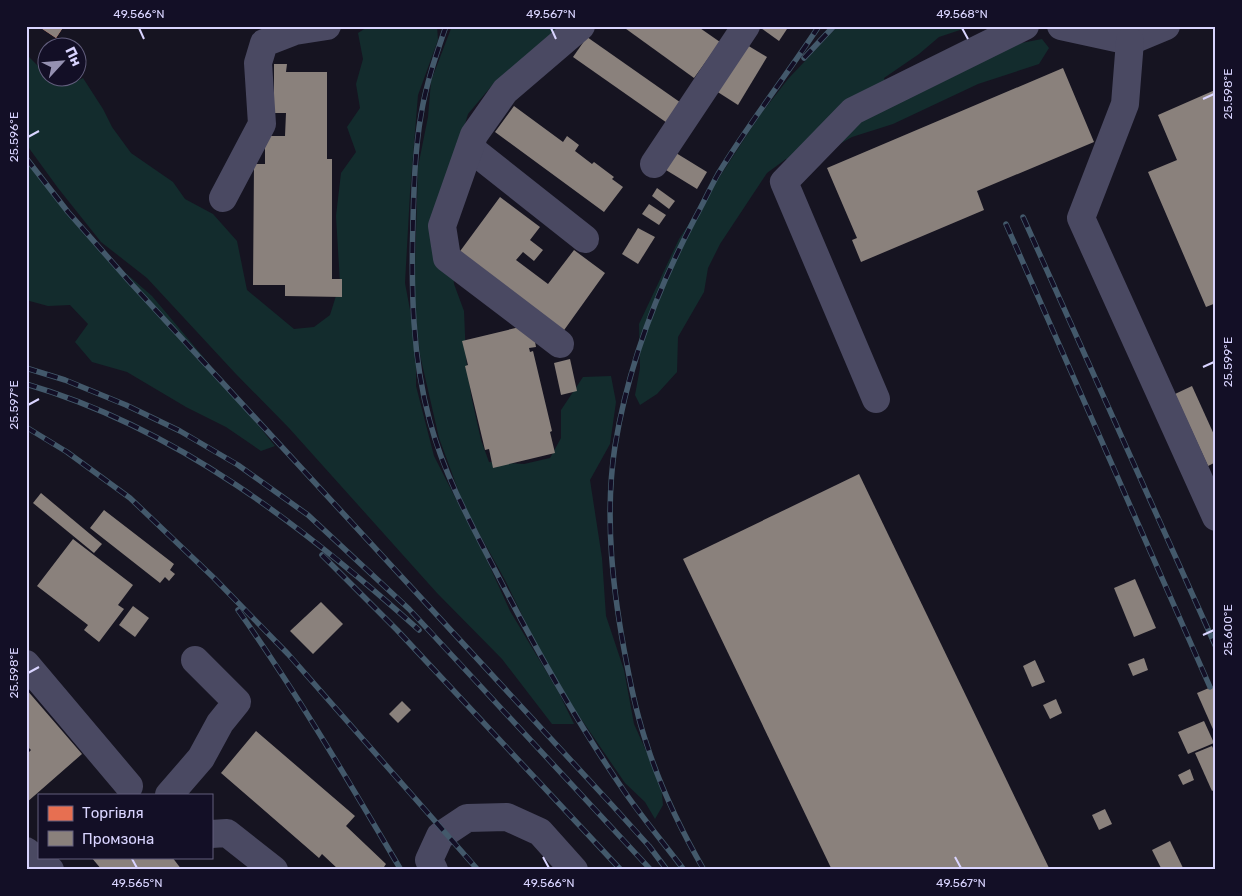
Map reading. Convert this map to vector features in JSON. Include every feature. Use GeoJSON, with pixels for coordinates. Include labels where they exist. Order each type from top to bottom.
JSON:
{"type":"FeatureCollection","features":[{"type":"Feature","properties":{"kind":"street"},"geometry":{"type":"LineString","coordinates":[[223,198],[262,124],[258,63],[264,43],[295,31],[327,26]]}},
{"type":"Feature","properties":{"kind":"street"},"geometry":{"type":"LineString","coordinates":[[560,344],[447,258],[442,226],[474,134],[505,91],[581,26]]}},
{"type":"Feature","properties":{"kind":"street"},"geometry":{"type":"LineString","coordinates":[[654,164],[746,26]]}},
{"type":"Feature","properties":{"kind":"street"},"geometry":{"type":"LineString","coordinates":[[876,399],[784,182],[853,112],[1025,26]]}},
{"type":"Feature","properties":{"kind":"street"},"geometry":{"type":"LineString","coordinates":[[1061,26],[1130,41],[1166,26]]}},
{"type":"Feature","properties":{"kind":"street"},"geometry":{"type":"LineString","coordinates":[[1130,41],[1125,104],[1081,218],[1216,517]]}},
{"type":"Feature","properties":{"kind":"street"},"geometry":{"type":"LineString","coordinates":[[470,148],[585,238]]}},
{"type":"Feature","properties":{"kind":"street"},"geometry":{"type":"LineString","coordinates":[[171,794],[201,758],[220,723],[237,702],[195,660]]}},
{"type":"Feature","properties":{"kind":"street"},"geometry":{"type":"LineString","coordinates":[[26,664],[128,786]]}},
{"type":"Feature","properties":{"kind":"street"},"geometry":{"type":"LineString","coordinates":[[434,870],[429,860],[440,836],[467,818],[507,817],[540,832],[574,870]]}},
{"type":"Feature","properties":{"kind":"street"},"geometry":{"type":"LineString","coordinates":[[212,834],[227,833],[274,870]]}},
{"type":"Feature","properties":{"kind":"street"},"geometry":{"type":"LineString","coordinates":[[26,851],[50,870]]}},
{"type":"Feature","properties":{"kind":"green space"},"geometry":{"type":"Polygon","coordinates":[[[369,26],[437,26],[438,40],[418,95],[410,193],[405,283],[416,342],[416,386],[434,456],[485,556],[510,611],[558,691],[574,724],[552,724],[502,659],[437,593],[289,428],[147,278],[101,242],[26,144],[26,54],[38,66],[38,88],[88,88],[88,86],[112,127],[131,153],[173,182],[185,199],[213,214],[237,241],[247,290],[294,329],[314,327],[330,315],[340,283],[336,216],[341,173],[356,152],[347,127],[360,108],[356,84],[363,59],[358,33],[369,26]]]}},
{"type":"Feature","properties":{"kind":"green space"},"geometry":{"type":"Polygon","coordinates":[[[452,26],[567,26],[494,83],[468,114],[456,154],[449,227],[454,284],[464,311],[466,358],[471,395],[481,440],[489,462],[524,464],[550,458],[561,438],[561,410],[583,377],[611,376],[616,402],[610,444],[590,480],[602,558],[606,616],[624,670],[634,724],[661,784],[663,805],[655,819],[645,802],[625,783],[575,710],[539,650],[505,580],[464,506],[439,438],[420,355],[414,299],[418,167],[428,117],[431,81],[452,26]]]}},
{"type":"Feature","properties":{"kind":"green space"},"geometry":{"type":"Polygon","coordinates":[[[838,26],[972,26],[939,37],[919,54],[884,78],[889,93],[1005,46],[1042,39],[1049,48],[1039,64],[978,84],[893,124],[852,137],[820,155],[813,168],[786,159],[767,173],[720,244],[708,268],[704,292],[678,337],[677,372],[657,394],[640,405],[635,395],[640,368],[639,324],[679,239],[760,115],[788,79],[838,26]]]}},
{"type":"Feature","properties":{"kind":"green space"},"geometry":{"type":"Polygon","coordinates":[[[26,161],[98,249],[152,296],[275,446],[261,451],[226,427],[186,407],[127,372],[92,362],[75,342],[88,324],[70,305],[48,306],[26,300],[26,161]]]}},
{"type":"Feature","properties":{"kind":"building: Торгівля"},"geometry":{"type":"Polygon","coordinates":[[[38,26],[64,26],[56,38],[38,26]]]}},
{"type":"Feature","properties":{"kind":"building: Промзона"},"geometry":{"type":"Polygon","coordinates":[[[38,26],[64,26],[56,38],[38,26]]]}},
{"type":"Feature","properties":{"kind":"building: Промзона"},"geometry":{"type":"Polygon","coordinates":[[[622,26],[697,26],[720,42],[694,78],[622,26]]]}},
{"type":"Feature","properties":{"kind":"building: Промзона"},"geometry":{"type":"Polygon","coordinates":[[[758,26],[789,26],[779,41],[758,26]]]}},
{"type":"Feature","properties":{"kind":"building: Промзона"},"geometry":{"type":"Polygon","coordinates":[[[587,37],[684,105],[670,125],[573,57],[587,37]]]}},
{"type":"Feature","properties":{"kind":"building: Промзона"},"geometry":{"type":"Polygon","coordinates":[[[742,42],[767,57],[738,105],[713,89],[742,42]]]}},
{"type":"Feature","properties":{"kind":"building: Промзона"},"geometry":{"type":"Polygon","coordinates":[[[274,64],[287,64],[286,72],[327,72],[327,159],[332,159],[332,279],[342,279],[342,297],[285,296],[285,285],[253,285],[254,164],[265,164],[265,136],[285,136],[286,113],[274,113],[274,64]]]}},
{"type":"Feature","properties":{"kind":"building: Промзона"},"geometry":{"type":"Polygon","coordinates":[[[1063,68],[1094,142],[977,191],[984,210],[861,262],[852,240],[857,238],[827,168],[1063,68]]]}},
{"type":"Feature","properties":{"kind":"building: Промзона"},"geometry":{"type":"Polygon","coordinates":[[[1215,90],[1216,303],[1206,307],[1148,172],[1177,160],[1158,115],[1215,90]]]}},
{"type":"Feature","properties":{"kind":"building: Промзона"},"geometry":{"type":"Polygon","coordinates":[[[514,106],[563,142],[567,136],[579,145],[575,151],[614,177],[612,179],[623,187],[604,212],[495,132],[514,106]]]}},
{"type":"Feature","properties":{"kind":"building: Промзона"},"geometry":{"type":"Polygon","coordinates":[[[676,153],[707,172],[697,189],[666,170],[676,153]]]}},
{"type":"Feature","properties":{"kind":"building: Промзона"},"geometry":{"type":"Polygon","coordinates":[[[657,188],[675,201],[669,209],[652,196],[657,188]]]}},
{"type":"Feature","properties":{"kind":"building: Промзона"},"geometry":{"type":"Polygon","coordinates":[[[500,197],[540,227],[530,240],[543,250],[534,261],[523,252],[516,260],[548,284],[574,250],[605,273],[562,333],[458,254],[500,197]]]}},
{"type":"Feature","properties":{"kind":"building: Промзона"},"geometry":{"type":"Polygon","coordinates":[[[649,204],[666,215],[659,225],[642,214],[649,204]]]}},
{"type":"Feature","properties":{"kind":"building: Промзона"},"geometry":{"type":"Polygon","coordinates":[[[638,228],[655,237],[638,264],[622,254],[638,228]]]}},
{"type":"Feature","properties":{"kind":"building: Промзона"},"geometry":{"type":"Polygon","coordinates":[[[524,326],[533,330],[536,347],[529,348],[530,352],[533,351],[552,431],[550,432],[555,453],[493,468],[489,449],[485,450],[465,366],[468,365],[462,341],[524,326]]]}},
{"type":"Feature","properties":{"kind":"building: Промзона"},"geometry":{"type":"Polygon","coordinates":[[[570,359],[577,391],[561,395],[554,363],[570,359]]]}},
{"type":"Feature","properties":{"kind":"building: Промзона"},"geometry":{"type":"Polygon","coordinates":[[[1192,386],[1216,439],[1216,462],[1208,466],[1175,394],[1192,386]]]}},
{"type":"Feature","properties":{"kind":"building: Промзона"},"geometry":{"type":"Polygon","coordinates":[[[859,474],[1050,870],[832,870],[683,559],[859,474]]]}},
{"type":"Feature","properties":{"kind":"building: Промзона"},"geometry":{"type":"Polygon","coordinates":[[[41,493],[102,544],[94,553],[33,503],[41,493]]]}},
{"type":"Feature","properties":{"kind":"building: Промзона"},"geometry":{"type":"Polygon","coordinates":[[[104,510],[174,564],[170,570],[175,574],[169,581],[165,577],[160,583],[90,528],[104,510]]]}},
{"type":"Feature","properties":{"kind":"building: Промзона"},"geometry":{"type":"Polygon","coordinates":[[[73,539],[133,585],[118,605],[124,609],[99,642],[84,630],[88,625],[37,586],[73,539]]]}},
{"type":"Feature","properties":{"kind":"building: Промзона"},"geometry":{"type":"Polygon","coordinates":[[[1135,579],[1156,628],[1134,637],[1114,588],[1135,579]]]}},
{"type":"Feature","properties":{"kind":"building: Промзона"},"geometry":{"type":"Polygon","coordinates":[[[321,602],[343,624],[313,654],[290,631],[321,602]]]}},
{"type":"Feature","properties":{"kind":"building: Промзона"},"geometry":{"type":"Polygon","coordinates":[[[133,606],[149,618],[135,637],[119,625],[133,606]]]}},
{"type":"Feature","properties":{"kind":"building: Промзона"},"geometry":{"type":"Polygon","coordinates":[[[1144,658],[1148,670],[1133,676],[1128,664],[1144,658]]]}},
{"type":"Feature","properties":{"kind":"building: Промзона"},"geometry":{"type":"Polygon","coordinates":[[[1035,660],[1045,682],[1032,687],[1023,666],[1035,660]]]}},
{"type":"Feature","properties":{"kind":"building: Промзона"},"geometry":{"type":"Polygon","coordinates":[[[1216,685],[1216,736],[1197,693],[1216,685]]]}},
{"type":"Feature","properties":{"kind":"building: Промзона"},"geometry":{"type":"Polygon","coordinates":[[[26,689],[82,754],[26,803],[26,755],[31,750],[26,745],[26,689]]]}},
{"type":"Feature","properties":{"kind":"building: Промзона"},"geometry":{"type":"Polygon","coordinates":[[[1056,699],[1062,713],[1050,719],[1043,705],[1056,699]]]}},
{"type":"Feature","properties":{"kind":"building: Промзона"},"geometry":{"type":"Polygon","coordinates":[[[402,701],[411,710],[398,723],[389,714],[402,701]]]}},
{"type":"Feature","properties":{"kind":"building: Промзона"},"geometry":{"type":"Polygon","coordinates":[[[1204,721],[1214,743],[1188,754],[1178,732],[1204,721]]]}},
{"type":"Feature","properties":{"kind":"building: Промзона"},"geometry":{"type":"Polygon","coordinates":[[[256,731],[355,816],[346,826],[386,864],[384,867],[386,870],[339,870],[322,854],[319,858],[221,773],[256,731]]]}},
{"type":"Feature","properties":{"kind":"building: Промзона"},"geometry":{"type":"Polygon","coordinates":[[[1212,746],[1216,754],[1216,789],[1212,791],[1195,753],[1212,746]]]}},
{"type":"Feature","properties":{"kind":"building: Промзона"},"geometry":{"type":"Polygon","coordinates":[[[1190,769],[1194,780],[1183,785],[1178,775],[1190,769]]]}},
{"type":"Feature","properties":{"kind":"building: Промзона"},"geometry":{"type":"Polygon","coordinates":[[[1105,809],[1112,824],[1099,830],[1092,815],[1105,809]]]}},
{"type":"Feature","properties":{"kind":"building: Промзона"},"geometry":{"type":"Polygon","coordinates":[[[1170,841],[1184,870],[1162,870],[1152,850],[1170,841]]]}},
{"type":"Feature","properties":{"kind":"building: Промзона"},"geometry":{"type":"Polygon","coordinates":[[[92,858],[173,858],[182,870],[102,870],[92,858]]]}},
{"type":"Feature","properties":{"kind":"railway"},"geometry":{"type":"LineString","coordinates":[[446,26],[423,103],[415,168],[412,272],[414,322],[419,373],[430,422],[450,479],[467,516],[509,598],[554,679],[627,796],[684,870]]}},
{"type":"Feature","properties":{"kind":"railway"},"geometry":{"type":"LineString","coordinates":[[704,870],[665,793],[641,725],[631,685],[614,583],[610,528],[610,501],[615,446],[636,358],[656,301],[681,245],[715,179],[730,155],[819,26]]}},
{"type":"Feature","properties":{"kind":"railway"},"geometry":{"type":"LineString","coordinates":[[804,58],[834,26]]}},
{"type":"Feature","properties":{"kind":"railway"},"geometry":{"type":"LineString","coordinates":[[26,158],[68,212],[128,280],[612,805],[649,846],[667,870]]}},
{"type":"Feature","properties":{"kind":"railway"},"geometry":{"type":"LineString","coordinates":[[1023,217],[1216,647]]}},
{"type":"Feature","properties":{"kind":"railway"},"geometry":{"type":"LineString","coordinates":[[1006,224],[1210,687]]}},
{"type":"Feature","properties":{"kind":"railway"},"geometry":{"type":"LineString","coordinates":[[26,368],[65,380],[126,405],[180,431],[238,465],[308,515],[409,609],[651,870]]}},
{"type":"Feature","properties":{"kind":"railway"},"geometry":{"type":"LineString","coordinates":[[26,384],[82,403],[135,427],[186,454],[236,485],[330,554],[419,630]]}},
{"type":"Feature","properties":{"kind":"railway"},"geometry":{"type":"LineString","coordinates":[[26,427],[67,452],[130,498],[214,578],[288,654],[478,870]]}},
{"type":"Feature","properties":{"kind":"railway"},"geometry":{"type":"LineString","coordinates":[[322,555],[397,630],[621,870]]}},
{"type":"Feature","properties":{"kind":"railway"},"geometry":{"type":"LineString","coordinates":[[238,610],[302,706],[401,870]]}}]}
